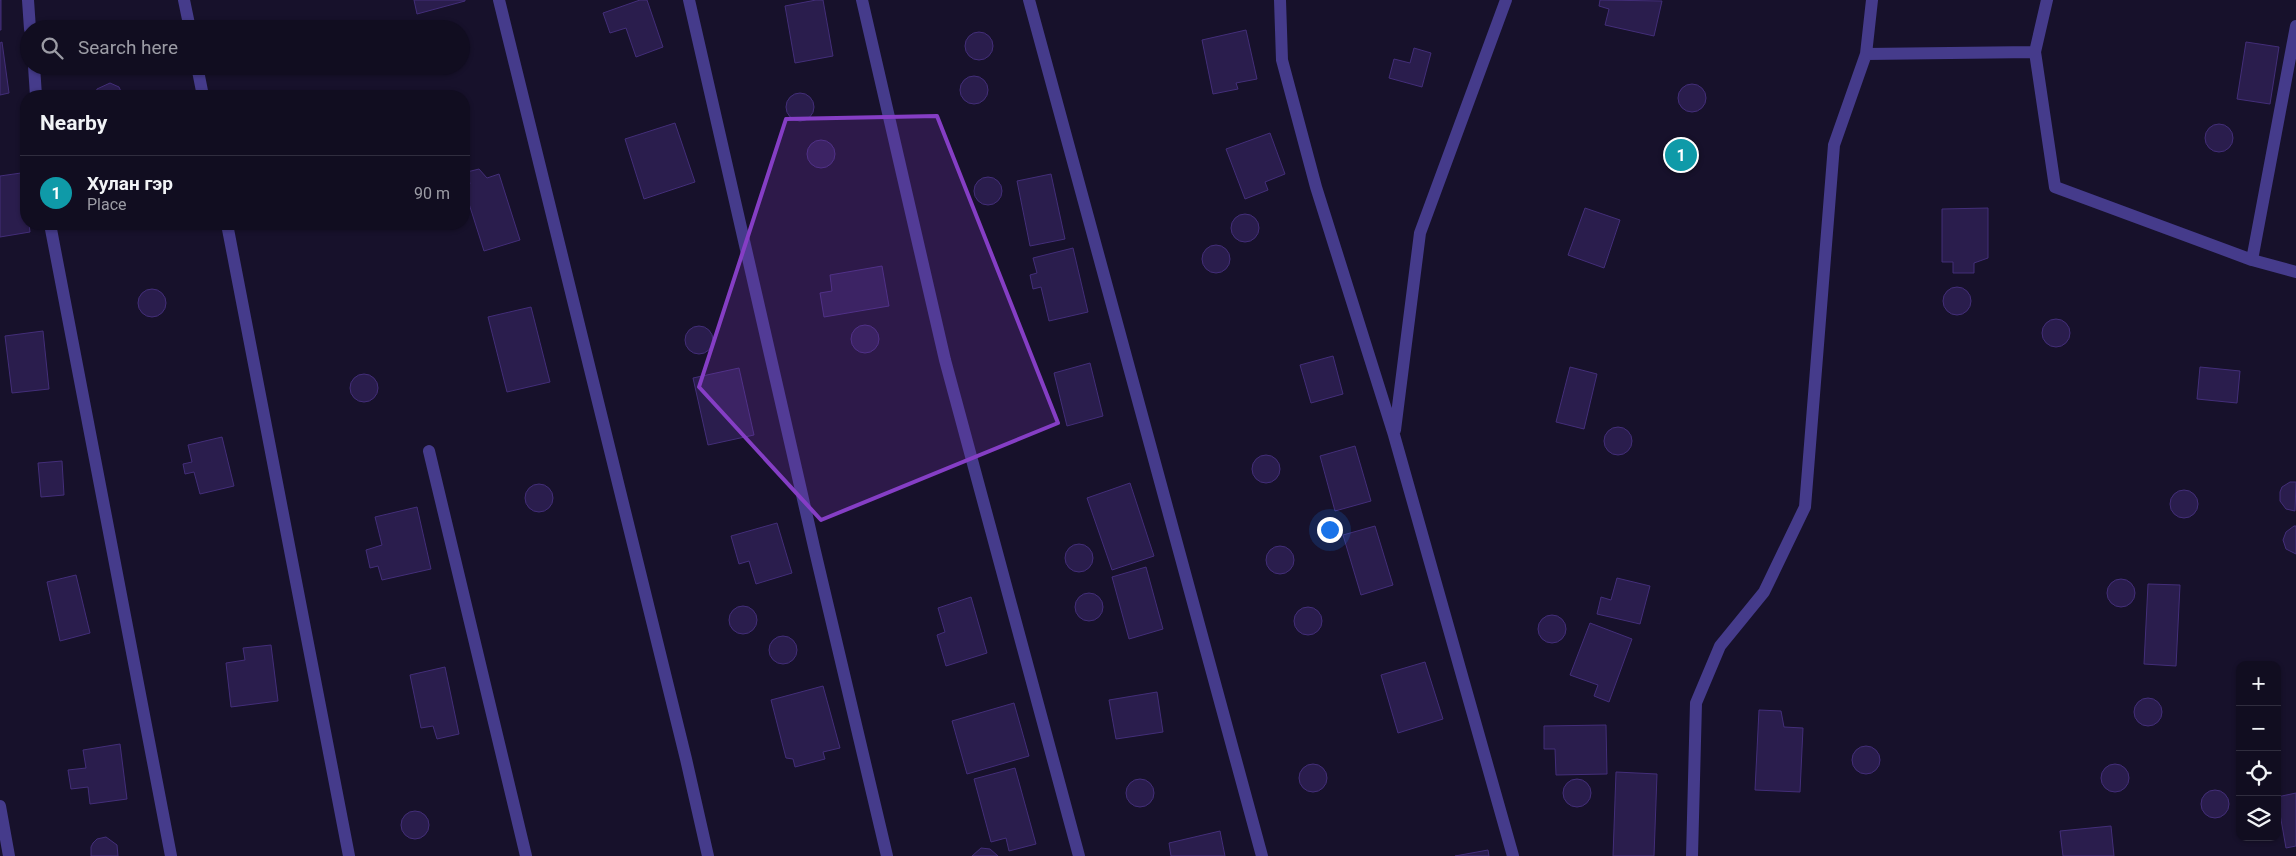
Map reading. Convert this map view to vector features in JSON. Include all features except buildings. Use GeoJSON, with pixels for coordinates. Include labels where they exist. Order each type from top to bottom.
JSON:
{"type":"FeatureCollection","features":[{"type":"Feature","properties":{"kind":"street"},"geometry":{"type":"LineString","coordinates":[[28,0],[29,20]]}},
{"type":"Feature","properties":{"kind":"street"},"geometry":{"type":"LineString","coordinates":[[184,0],[188,20]]}},
{"type":"Feature","properties":{"kind":"street"},"geometry":{"type":"LineString","coordinates":[[499,0],[686,759],[708,856]]}},
{"type":"Feature","properties":{"kind":"street"},"geometry":{"type":"LineString","coordinates":[[689,0],[811,537],[887,856]]}},
{"type":"Feature","properties":{"kind":"street"},"geometry":{"type":"LineString","coordinates":[[862,0],[944,360],[1079,856]]}},
{"type":"Feature","properties":{"kind":"street"},"geometry":{"type":"LineString","coordinates":[[1029,0],[1262,856]]}},
{"type":"Feature","properties":{"kind":"street"},"geometry":{"type":"LineString","coordinates":[[1280,0],[1282,60],[1316,187],[1394,435],[1513,856]]}},
{"type":"Feature","properties":{"kind":"street"},"geometry":{"type":"LineString","coordinates":[[1394,435],[1420,233],[1506,0]]}},
{"type":"Feature","properties":{"kind":"street"},"geometry":{"type":"LineString","coordinates":[[1692,856],[1696,703],[1720,646],[1764,592],[1805,507],[1834,145],[1866,54],[1872,0]]}},
{"type":"Feature","properties":{"kind":"street"},"geometry":{"type":"LineString","coordinates":[[2047,0],[2036,52],[2055,187],[2252,260],[2296,272]]}},
{"type":"Feature","properties":{"kind":"street"},"geometry":{"type":"LineString","coordinates":[[2252,260],[2296,26]]}},
{"type":"Feature","properties":{"kind":"street"},"geometry":{"type":"LineString","coordinates":[[1866,54],[2036,52]]}},
{"type":"Feature","properties":{"kind":"street"},"geometry":{"type":"LineString","coordinates":[[35,75],[36,90]]}},
{"type":"Feature","properties":{"kind":"street"},"geometry":{"type":"LineString","coordinates":[[199,75],[202,90]]}},
{"type":"Feature","properties":{"kind":"street"},"geometry":{"type":"LineString","coordinates":[[51,230],[171,856]]}},
{"type":"Feature","properties":{"kind":"street"},"geometry":{"type":"LineString","coordinates":[[228,230],[349,856]]}},
{"type":"Feature","properties":{"kind":"street"},"geometry":{"type":"LineString","coordinates":[[429,451],[526,856]]}},
{"type":"Feature","properties":{"kind":"street"},"geometry":{"type":"LineString","coordinates":[[0,806],[9,856]]}},
{"type":"Feature","properties":{"kind":"highlighted area"},"geometry":{"type":"Polygon","coordinates":[[[937,116],[1058,423],[821,520],[699,387],[786,119],[937,116]]]}},
{"type":"Feature","properties":{"kind":"place","name":"Хулан гэр"},"geometry":{"type":"Point","coordinates":[1681,155]}}]}
